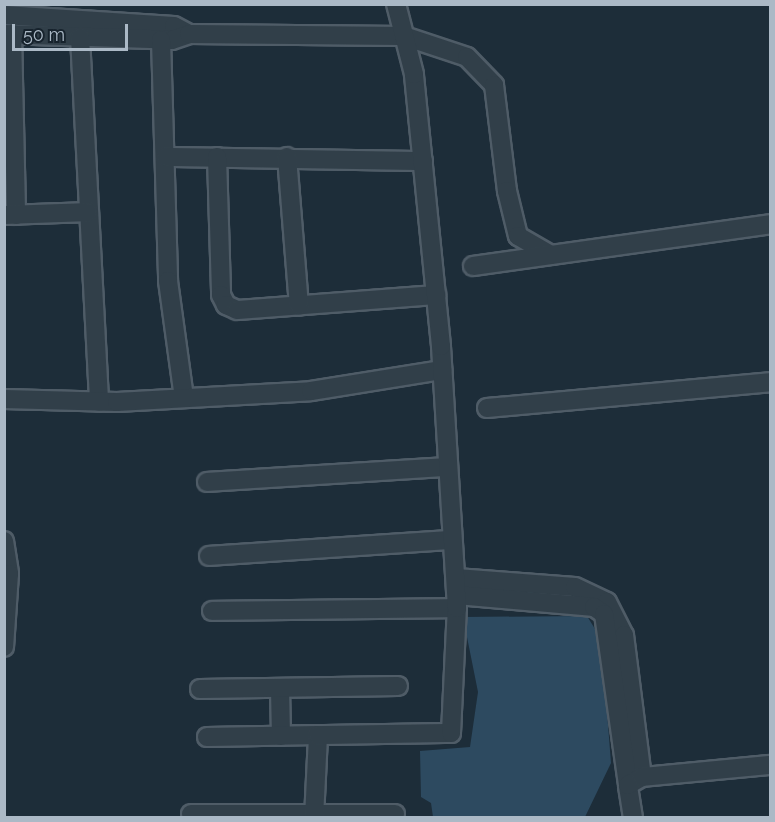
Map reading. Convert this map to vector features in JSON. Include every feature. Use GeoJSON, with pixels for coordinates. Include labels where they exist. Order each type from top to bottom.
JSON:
{"type":"FeatureCollection","features":[{"type":"Feature","properties":{"kind":"street"},"geometry":{"type":"LineString","coordinates":[[207,737],[451,733],[457,594],[451,540],[442,370],[414,74],[396,4]]}},
{"type":"Feature","properties":{"kind":"street"},"geometry":{"type":"LineString","coordinates":[[4,15],[174,26],[189,34]]}},
{"type":"Feature","properties":{"kind":"street"},"geometry":{"type":"LineString","coordinates":[[87,212],[10,215],[8,34],[160,40],[189,34],[404,36],[467,57],[494,85],[507,191],[518,236],[551,255]]}},
{"type":"Feature","properties":{"kind":"street"},"geometry":{"type":"LineString","coordinates":[[80,37],[87,212],[99,402]]}},
{"type":"Feature","properties":{"kind":"street"},"geometry":{"type":"LineString","coordinates":[[160,40],[166,156],[168,281],[184,398]]}},
{"type":"Feature","properties":{"kind":"street"},"geometry":{"type":"LineString","coordinates":[[166,156],[423,161]]}},
{"type":"Feature","properties":{"kind":"street"},"geometry":{"type":"LineString","coordinates":[[287,157],[299,306]]}},
{"type":"Feature","properties":{"kind":"street"},"geometry":{"type":"LineString","coordinates":[[217,158],[221,296],[237,310],[436,295]]}},
{"type":"Feature","properties":{"kind":"street"},"geometry":{"type":"LineString","coordinates":[[473,266],[771,224]]}},
{"type":"Feature","properties":{"kind":"street"},"geometry":{"type":"LineString","coordinates":[[4,399],[99,402],[311,391],[442,370]]}},
{"type":"Feature","properties":{"kind":"street"},"geometry":{"type":"LineString","coordinates":[[487,408],[771,382]]}},
{"type":"Feature","properties":{"kind":"street"},"geometry":{"type":"LineString","coordinates":[[207,482],[447,467]]}},
{"type":"Feature","properties":{"kind":"street"},"geometry":{"type":"LineString","coordinates":[[209,556],[451,540]]}},
{"type":"Feature","properties":{"kind":"street"},"geometry":{"type":"LineString","coordinates":[[4,541],[7,574],[4,647]]}},
{"type":"Feature","properties":{"kind":"street"},"geometry":{"type":"LineString","coordinates":[[212,611],[575,587],[607,602],[624,635],[635,781],[633,818]]}},
{"type":"Feature","properties":{"kind":"street"},"geometry":{"type":"LineString","coordinates":[[200,689],[398,686]]}},
{"type":"Feature","properties":{"kind":"street"},"geometry":{"type":"LineString","coordinates":[[280,688],[281,736]]}},
{"type":"Feature","properties":{"kind":"street"},"geometry":{"type":"LineString","coordinates":[[314,816],[318,735]]}},
{"type":"Feature","properties":{"kind":"street"},"geometry":{"type":"LineString","coordinates":[[635,781],[771,765]]}},
{"type":"Feature","properties":{"kind":"street"},"geometry":{"type":"LineString","coordinates":[[191,814],[314,816],[394,814]]}},
{"type":"Feature","properties":{"kind":"water"},"geometry":{"type":"Polygon","coordinates":[[[587,616],[595,629],[606,699],[611,763],[585,817],[433,817],[431,803],[421,797],[420,751],[470,747],[478,692],[463,617],[587,616]]]}}]}
